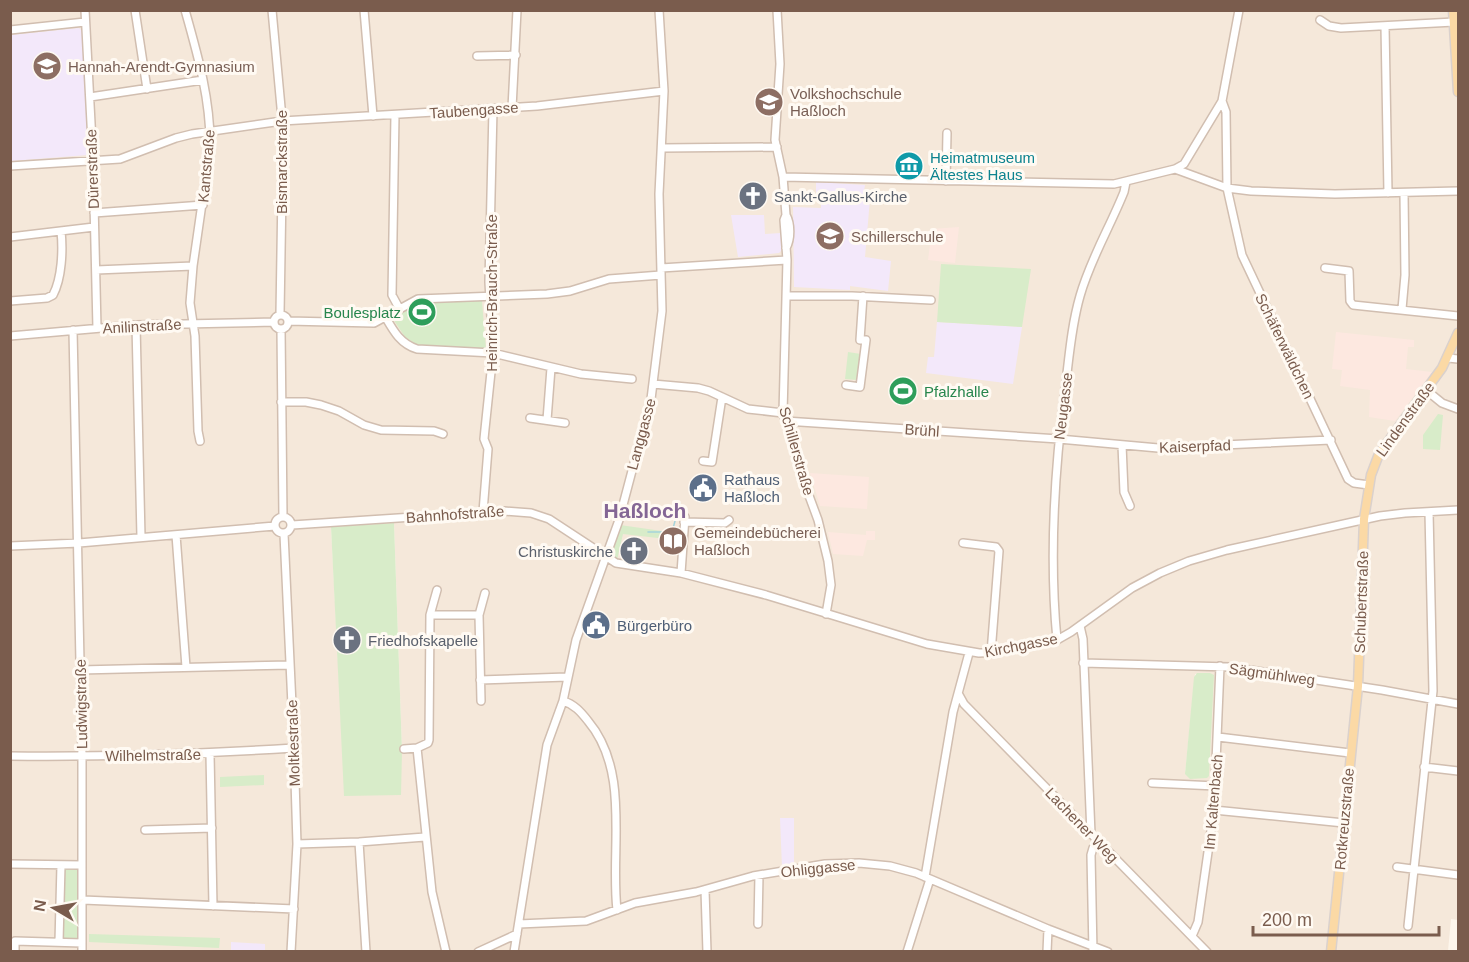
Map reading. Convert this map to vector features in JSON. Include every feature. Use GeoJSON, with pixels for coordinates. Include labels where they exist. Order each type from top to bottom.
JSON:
{"type":"FeatureCollection","features":[{"type":"Feature","properties":{"kind":"main road"},"geometry":{"type":"LineString","coordinates":[[1454,10],[1458,92]]}},
{"type":"Feature","properties":{"kind":"main road","name":"Lindenstraße"},"geometry":{"type":"LineString","coordinates":[[1364,519],[1373,467],[1379,454],[1448,358],[1458,333]]}},
{"type":"Feature","properties":{"kind":"main road","name":"Schubertstraße"},"geometry":{"type":"LineString","coordinates":[[1358,686],[1364,519]]}},
{"type":"Feature","properties":{"kind":"main road","name":"Rotkreuzstraße"},"geometry":{"type":"LineString","coordinates":[[1331,951],[1358,686]]}},
{"type":"Feature","properties":{"kind":"street","name":"Dürerstraße"},"geometry":{"type":"LineString","coordinates":[[85,10],[93,161],[97,328]]}},
{"type":"Feature","properties":{"kind":"street"},"geometry":{"type":"LineString","coordinates":[[135,10],[147,89]]}},
{"type":"Feature","properties":{"kind":"street","name":"Kantstraße"},"geometry":{"type":"LineString","coordinates":[[185,10],[203,80],[210,131],[210,148],[190,303],[195,336],[200,441]]}},
{"type":"Feature","properties":{"kind":"street","name":"Bismarckstraße"},"geometry":{"type":"LineString","coordinates":[[272,10],[282,121],[280,314]]}},
{"type":"Feature","properties":{"kind":"street"},"geometry":{"type":"LineString","coordinates":[[364,10],[373,116]]}},
{"type":"Feature","properties":{"kind":"street"},"geometry":{"type":"LineString","coordinates":[[512,108],[517,10]]}},
{"type":"Feature","properties":{"kind":"street","name":"Langgasse"},"geometry":{"type":"LineString","coordinates":[[514,951],[544,760],[563,701],[576,640],[619,520],[654,384],[662,311],[659,194],[664,91],[658,10]]}},
{"type":"Feature","properties":{"kind":"street","name":"Schillerstraße"},"geometry":{"type":"LineString","coordinates":[[777,10],[780,64],[777,147],[783,177],[786,215],[784,243],[787,260],[784,417],[818,520],[828,561],[831,585],[826,614]]}},
{"type":"Feature","properties":{"kind":"street"},"geometry":{"type":"LineString","coordinates":[[783,177],[1071,184],[1126,182],[1175,169],[1184,164],[1222,101],[1239,10]]}},
{"type":"Feature","properties":{"kind":"street"},"geometry":{"type":"LineString","coordinates":[[1320,20],[1336,28],[1454,22]]}},
{"type":"Feature","properties":{"kind":"street"},"geometry":{"type":"LineString","coordinates":[[10,30],[85,22]]}},
{"type":"Feature","properties":{"kind":"street"},"geometry":{"type":"LineString","coordinates":[[1384,26],[1388,193]]}},
{"type":"Feature","properties":{"kind":"street"},"geometry":{"type":"LineString","coordinates":[[477,56],[516,55]]}},
{"type":"Feature","properties":{"kind":"street"},"geometry":{"type":"LineString","coordinates":[[90,97],[203,80]]}},
{"type":"Feature","properties":{"kind":"street","name":"Taubengasse"},"geometry":{"type":"LineString","coordinates":[[10,166],[126,158],[176,138],[282,121],[512,108],[664,91]]}},
{"type":"Feature","properties":{"kind":"street","name":"Schäferwäldchen"},"geometry":{"type":"LineString","coordinates":[[1222,101],[1226,112],[1227,188],[1242,255],[1350,481],[1369,485]]}},
{"type":"Feature","properties":{"kind":"street","name":"Heinrich-Brauch-Straße"},"geometry":{"type":"LineString","coordinates":[[483,512],[488,449],[484,439],[493,353],[489,296],[493,109]]}},
{"type":"Feature","properties":{"kind":"street"},"geometry":{"type":"LineString","coordinates":[[395,115],[392,295],[399,308]]}},
{"type":"Feature","properties":{"kind":"street"},"geometry":{"type":"LineString","coordinates":[[946,181],[947,133]]}},
{"type":"Feature","properties":{"kind":"street"},"geometry":{"type":"LineString","coordinates":[[662,148],[777,147]]}},
{"type":"Feature","properties":{"kind":"street"},"geometry":{"type":"LineString","coordinates":[[1175,169],[1227,188],[1285,192],[1458,191]]}},
{"type":"Feature","properties":{"kind":"street","name":"Neugasse"},"geometry":{"type":"LineString","coordinates":[[1057,640],[1052,542],[1059,439],[1070,347],[1080,297],[1090,267],[1124,192],[1126,182]]}},
{"type":"Feature","properties":{"kind":"street"},"geometry":{"type":"LineString","coordinates":[[1402,309],[1405,275],[1404,193]]}},
{"type":"Feature","properties":{"kind":"street"},"geometry":{"type":"LineString","coordinates":[[94,213],[203,206]]}},
{"type":"Feature","properties":{"kind":"street"},"geometry":{"type":"LineString","coordinates":[[10,237],[94,227]]}},
{"type":"Feature","properties":{"kind":"street"},"geometry":{"type":"LineString","coordinates":[[10,301],[53,295],[61,257],[62,231]]}},
{"type":"Feature","properties":{"kind":"street"},"geometry":{"type":"LineString","coordinates":[[288,321],[374,323],[418,298],[547,294],[570,291],[609,279],[661,271],[787,260]]}},
{"type":"Feature","properties":{"kind":"street"},"geometry":{"type":"LineString","coordinates":[[96,270],[193,266]]}},
{"type":"Feature","properties":{"kind":"street"},"geometry":{"type":"LineString","coordinates":[[1325,268],[1349,271],[1350,301],[1353,305],[1458,316]]}},
{"type":"Feature","properties":{"kind":"street"},"geometry":{"type":"LineString","coordinates":[[786,296],[863,296],[931,300]]}},
{"type":"Feature","properties":{"kind":"street"},"geometry":{"type":"LineString","coordinates":[[846,385],[860,387],[866,340],[860,340],[863,296]]}},
{"type":"Feature","properties":{"kind":"street"},"geometry":{"type":"LineString","coordinates":[[281,329],[274,322],[275,318],[280,314],[288,321]]}},
{"type":"Feature","properties":{"kind":"street"},"geometry":{"type":"LineString","coordinates":[[386,318],[400,339],[408,346],[417,349],[493,353],[581,374],[632,380]]}},
{"type":"Feature","properties":{"kind":"street"},"geometry":{"type":"LineString","coordinates":[[281,329],[287,326],[288,321]]}},
{"type":"Feature","properties":{"kind":"street","name":"Anilinstraße"},"geometry":{"type":"LineString","coordinates":[[10,336],[136,325],[274,322]]}},
{"type":"Feature","properties":{"kind":"street"},"geometry":{"type":"LineString","coordinates":[[136,325],[141,537]]}},
{"type":"Feature","properties":{"kind":"street"},"geometry":{"type":"LineString","coordinates":[[281,329],[283,517]]}},
{"type":"Feature","properties":{"kind":"street","name":"Ludwigstraße"},"geometry":{"type":"LineString","coordinates":[[73,330],[82,757],[82,951]]}},
{"type":"Feature","properties":{"kind":"street"},"geometry":{"type":"LineString","coordinates":[[1448,358],[1458,359]]}},
{"type":"Feature","properties":{"kind":"street"},"geometry":{"type":"LineString","coordinates":[[547,420],[552,368]]}},
{"type":"Feature","properties":{"kind":"street","name":"Brühl"},"geometry":{"type":"LineString","coordinates":[[654,384],[698,388],[748,409],[784,417],[1059,439]]}},
{"type":"Feature","properties":{"kind":"street"},"geometry":{"type":"LineString","coordinates":[[1426,390],[1442,403],[1458,409]]}},
{"type":"Feature","properties":{"kind":"street"},"geometry":{"type":"LineString","coordinates":[[703,461],[712,462],[722,397]]}},
{"type":"Feature","properties":{"kind":"street"},"geometry":{"type":"LineString","coordinates":[[281,402],[306,402],[321,405],[373,428],[434,431],[443,434]]}},
{"type":"Feature","properties":{"kind":"street"},"geometry":{"type":"LineString","coordinates":[[530,418],[565,423]]}},
{"type":"Feature","properties":{"kind":"street","name":"Kaiserpfad"},"geometry":{"type":"LineString","coordinates":[[1059,439],[1173,448],[1331,440]]}},
{"type":"Feature","properties":{"kind":"street"},"geometry":{"type":"LineString","coordinates":[[1122,445],[1125,497],[1130,506]]}},
{"type":"Feature","properties":{"kind":"street","name":"Kirchgasse"},"geometry":{"type":"LineString","coordinates":[[606,558],[616,563],[681,573],[766,595],[927,644],[969,653],[991,653],[1057,640],[1132,588],[1189,561],[1227,550],[1364,519],[1398,513],[1458,510]]}},
{"type":"Feature","properties":{"kind":"street","name":"Bahnhofstraße"},"geometry":{"type":"LineString","coordinates":[[292,525],[520,511],[540,516],[556,524],[606,558]]}},
{"type":"Feature","properties":{"kind":"street"},"geometry":{"type":"LineString","coordinates":[[1408,926],[1432,699],[1429,512]]}},
{"type":"Feature","properties":{"kind":"street"},"geometry":{"type":"LineString","coordinates":[[283,517],[290,520],[292,525],[290,530],[284,534],[277,531],[275,526],[278,519],[283,517]]}},
{"type":"Feature","properties":{"kind":"street"},"geometry":{"type":"LineString","coordinates":[[681,573],[685,519],[724,523],[729,520]]}},
{"type":"Feature","properties":{"kind":"street"},"geometry":{"type":"LineString","coordinates":[[10,546],[78,543],[275,526]]}},
{"type":"Feature","properties":{"kind":"street","name":"Moltkestraße"},"geometry":{"type":"LineString","coordinates":[[284,534],[297,844],[291,951]]}},
{"type":"Feature","properties":{"kind":"street"},"geometry":{"type":"LineString","coordinates":[[176,535],[186,667]]}},
{"type":"Feature","properties":{"kind":"street"},"geometry":{"type":"LineString","coordinates":[[963,543],[996,547],[999,550],[991,653]]}},
{"type":"Feature","properties":{"kind":"street"},"geometry":{"type":"LineString","coordinates":[[404,748],[417,748],[429,740],[430,615],[437,590]]}},
{"type":"Feature","properties":{"kind":"street"},"geometry":{"type":"LineString","coordinates":[[481,701],[479,615],[485,592]]}},
{"type":"Feature","properties":{"kind":"street"},"geometry":{"type":"LineString","coordinates":[[430,615],[479,615]]}},
{"type":"Feature","properties":{"kind":"street"},"geometry":{"type":"LineString","coordinates":[[1080,626],[1083,634],[1091,834]]}},
{"type":"Feature","properties":{"kind":"street"},"geometry":{"type":"LineString","coordinates":[[907,951],[928,878],[953,712],[969,653]]}},
{"type":"Feature","properties":{"kind":"street","name":"Sägmühlweg"},"geometry":{"type":"LineString","coordinates":[[1083,663],[1220,666],[1358,686],[1458,704]]}},
{"type":"Feature","properties":{"kind":"street"},"geometry":{"type":"LineString","coordinates":[[80,670],[290,665]]}},
{"type":"Feature","properties":{"kind":"street","name":"Im Kaltenbach"},"geometry":{"type":"LineString","coordinates":[[1192,936],[1198,922],[1214,810],[1220,666]]}},
{"type":"Feature","properties":{"kind":"street"},"geometry":{"type":"LineString","coordinates":[[480,680],[567,677]]}},
{"type":"Feature","properties":{"kind":"street","name":"Lachener Weg"},"geometry":{"type":"LineString","coordinates":[[959,695],[964,704],[1207,951]]}},
{"type":"Feature","properties":{"kind":"street"},"geometry":{"type":"LineString","coordinates":[[563,701],[573,705],[586,718],[606,748],[615,805],[614,875],[617,910]]}},
{"type":"Feature","properties":{"kind":"street"},"geometry":{"type":"LineString","coordinates":[[1218,737],[1350,753]]}},
{"type":"Feature","properties":{"kind":"street","name":"Wilhelmstraße"},"geometry":{"type":"LineString","coordinates":[[10,756],[210,754],[294,748]]}},
{"type":"Feature","properties":{"kind":"street"},"geometry":{"type":"LineString","coordinates":[[417,748],[434,906],[446,951]]}},
{"type":"Feature","properties":{"kind":"street"},"geometry":{"type":"LineString","coordinates":[[210,754],[213,906]]}},
{"type":"Feature","properties":{"kind":"street"},"geometry":{"type":"LineString","coordinates":[[1424,767],[1458,771]]}},
{"type":"Feature","properties":{"kind":"street"},"geometry":{"type":"LineString","coordinates":[[1152,783],[1216,786]]}},
{"type":"Feature","properties":{"kind":"street"},"geometry":{"type":"LineString","coordinates":[[1214,810],[1344,823]]}},
{"type":"Feature","properties":{"kind":"street"},"geometry":{"type":"LineString","coordinates":[[145,830],[212,828]]}},
{"type":"Feature","properties":{"kind":"street"},"geometry":{"type":"LineString","coordinates":[[297,844],[425,837]]}},
{"type":"Feature","properties":{"kind":"street"},"geometry":{"type":"LineString","coordinates":[[359,842],[366,951]]}},
{"type":"Feature","properties":{"kind":"street"},"geometry":{"type":"LineString","coordinates":[[1092,949],[1091,855],[1093,848],[1099,842]]}},
{"type":"Feature","properties":{"kind":"street","name":"Ohliggasse"},"geometry":{"type":"LineString","coordinates":[[519,924],[586,921],[635,903],[705,890],[759,875],[825,864],[852,863],[890,866],[928,878],[1092,949],[1108,951]]}},
{"type":"Feature","properties":{"kind":"street"},"geometry":{"type":"LineString","coordinates":[[10,864],[82,865]]}},
{"type":"Feature","properties":{"kind":"street"},"geometry":{"type":"LineString","coordinates":[[59,942],[61,865]]}},
{"type":"Feature","properties":{"kind":"street"},"geometry":{"type":"LineString","coordinates":[[1397,867],[1458,875]]}},
{"type":"Feature","properties":{"kind":"street"},"geometry":{"type":"LineString","coordinates":[[758,924],[759,875]]}},
{"type":"Feature","properties":{"kind":"street"},"geometry":{"type":"LineString","coordinates":[[705,890],[707,951]]}},
{"type":"Feature","properties":{"kind":"street"},"geometry":{"type":"LineString","coordinates":[[83,900],[294,909]]}},
{"type":"Feature","properties":{"kind":"street"},"geometry":{"type":"LineString","coordinates":[[1047,951],[1048,929]]}},
{"type":"Feature","properties":{"kind":"street"},"geometry":{"type":"LineString","coordinates":[[478,951],[517,934]]}},
{"type":"Feature","properties":{"kind":"street"},"geometry":{"type":"LineString","coordinates":[[15,951],[15,941],[82,943]]}},
{"type":"Feature","properties":{"kind":"shaded area"},"geometry":{"type":"Polygon","coordinates":[[[10,11],[1458,11],[1458,920],[1451,919],[1448,951],[11,951],[10,11]],[[394,523],[331,527],[345,796],[402,751],[394,523]],[[1210,673],[1195,674],[1185,774],[1210,673]]]}},
{"type":"Feature","properties":{"kind":"shaded area","name":"Hannah-Arendt-Gymnasium"},"geometry":{"type":"Polygon","coordinates":[[[79,28],[82,31],[88,155],[11,161],[11,35],[79,28]]]}},
{"type":"Feature","properties":{"kind":"shaded area","name":"Schillerschule"},"geometry":{"type":"Polygon","coordinates":[[[816,182],[865,185],[863,197],[870,199],[865,257],[891,261],[888,291],[850,286],[850,290],[794,287],[793,207],[821,208],[821,196],[816,195],[816,182]]]}},
{"type":"Feature","properties":{"kind":"shaded area"},"geometry":{"type":"Polygon","coordinates":[[[731,215],[764,215],[765,234],[781,233],[781,251],[738,257],[731,215]]]}},
{"type":"Feature","properties":{"kind":"shaded area"},"geometry":{"type":"Polygon","coordinates":[[[959,227],[955,263],[928,260],[932,229],[959,227]]]}},
{"type":"Feature","properties":{"kind":"shaded area"},"geometry":{"type":"Polygon","coordinates":[[[937,322],[1022,327],[1013,384],[926,373],[928,357],[934,357],[937,322]]]}},
{"type":"Feature","properties":{"kind":"shaded area"},"geometry":{"type":"Polygon","coordinates":[[[1336,332],[1414,340],[1414,347],[1408,347],[1406,369],[1432,372],[1395,421],[1369,417],[1370,390],[1340,386],[1342,370],[1332,369],[1336,332]]]}},
{"type":"Feature","properties":{"kind":"shaded area"},"geometry":{"type":"Polygon","coordinates":[[[810,473],[869,477],[867,509],[820,506],[810,473]]]}},
{"type":"Feature","properties":{"kind":"shaded area"},"geometry":{"type":"Polygon","coordinates":[[[866,531],[875,531],[875,540],[867,540],[863,556],[833,554],[828,532],[866,535],[866,531]]]}},
{"type":"Feature","properties":{"kind":"shaded area"},"geometry":{"type":"Polygon","coordinates":[[[780,818],[794,818],[794,866],[782,868],[780,818]]]}},
{"type":"Feature","properties":{"kind":"shaded area"},"geometry":{"type":"Polygon","coordinates":[[[231,942],[265,944],[265,951],[231,951],[231,942]]]}},
{"type":"Feature","properties":{"kind":"green space"},"geometry":{"type":"Polygon","coordinates":[[[941,264],[1031,269],[1022,327],[937,322],[941,264]]]}},
{"type":"Feature","properties":{"kind":"green space"},"geometry":{"type":"Polygon","coordinates":[[[436,300],[482,301],[486,349],[419,346],[405,337],[393,319],[415,304],[436,300]]]}},
{"type":"Feature","properties":{"kind":"green space"},"geometry":{"type":"Polygon","coordinates":[[[848,352],[861,354],[857,380],[845,379],[848,352]]]}},
{"type":"Feature","properties":{"kind":"green space"},"geometry":{"type":"Polygon","coordinates":[[[1438,414],[1443,415],[1440,450],[1423,449],[1423,435],[1438,414]]]}},
{"type":"Feature","properties":{"kind":"green space"},"geometry":{"type":"Polygon","coordinates":[[[394,523],[402,751],[401,795],[344,796],[331,527],[394,523]]]}},
{"type":"Feature","properties":{"kind":"green space"},"geometry":{"type":"Polygon","coordinates":[[[620,525],[676,533],[675,540],[623,534],[617,560],[609,557],[620,525]]]}},
{"type":"Feature","properties":{"kind":"green space"},"geometry":{"type":"Polygon","coordinates":[[[1197,673],[1214,675],[1209,776],[1190,779],[1185,774],[1194,677],[1197,673]]]}},
{"type":"Feature","properties":{"kind":"green space"},"geometry":{"type":"Polygon","coordinates":[[[264,775],[264,785],[220,787],[220,777],[264,775]]]}},
{"type":"Feature","properties":{"kind":"green space"},"geometry":{"type":"Polygon","coordinates":[[[64,869],[78,870],[77,939],[63,939],[64,869]]]}},
{"type":"Feature","properties":{"kind":"green space"},"geometry":{"type":"Polygon","coordinates":[[[89,934],[220,938],[219,948],[89,942],[89,934]]]}},
{"type":"Feature","properties":{"kind":"waterway"},"geometry":{"type":"LineString","coordinates":[[648,532],[672,532],[680,503]]}},
{"type":"Feature","properties":{"kind":"place","name":"Hannah-Arendt-Gymnasium"},"geometry":{"type":"Point","coordinates":[47,66]}},
{"type":"Feature","properties":{"kind":"place","name":"Volkshochschule Haßloch"},"geometry":{"type":"Point","coordinates":[769,102]}},
{"type":"Feature","properties":{"kind":"place","name":"Heimatmuseum Ältestes Haus"},"geometry":{"type":"Point","coordinates":[909,166]}},
{"type":"Feature","properties":{"kind":"place","name":"Sankt-Gallus-Kirche"},"geometry":{"type":"Point","coordinates":[753,196]}},
{"type":"Feature","properties":{"kind":"place","name":"Schillerschule"},"geometry":{"type":"Point","coordinates":[830,236]}},
{"type":"Feature","properties":{"kind":"place","name":"Boulesplatz"},"geometry":{"type":"Point","coordinates":[422,312]}},
{"type":"Feature","properties":{"kind":"place","name":"Pfalzhalle"},"geometry":{"type":"Point","coordinates":[903,391]}},
{"type":"Feature","properties":{"kind":"place","name":"Rathaus Haßloch"},"geometry":{"type":"Point","coordinates":[703,488]}},
{"type":"Feature","properties":{"kind":"place","name":"Gemeindebücherei Haßloch"},"geometry":{"type":"Point","coordinates":[673,541]}},
{"type":"Feature","properties":{"kind":"place","name":"Christuskirche"},"geometry":{"type":"Point","coordinates":[634,551]}},
{"type":"Feature","properties":{"kind":"place","name":"Bürgerbüro"},"geometry":{"type":"Point","coordinates":[596,625]}},
{"type":"Feature","properties":{"kind":"place","name":"Friedhofskapelle"},"geometry":{"type":"Point","coordinates":[347,640]}},
{"type":"Feature","properties":{"kind":"district","name":"Haßloch"},"geometry":{"type":"Point","coordinates":[645,510]}}]}
